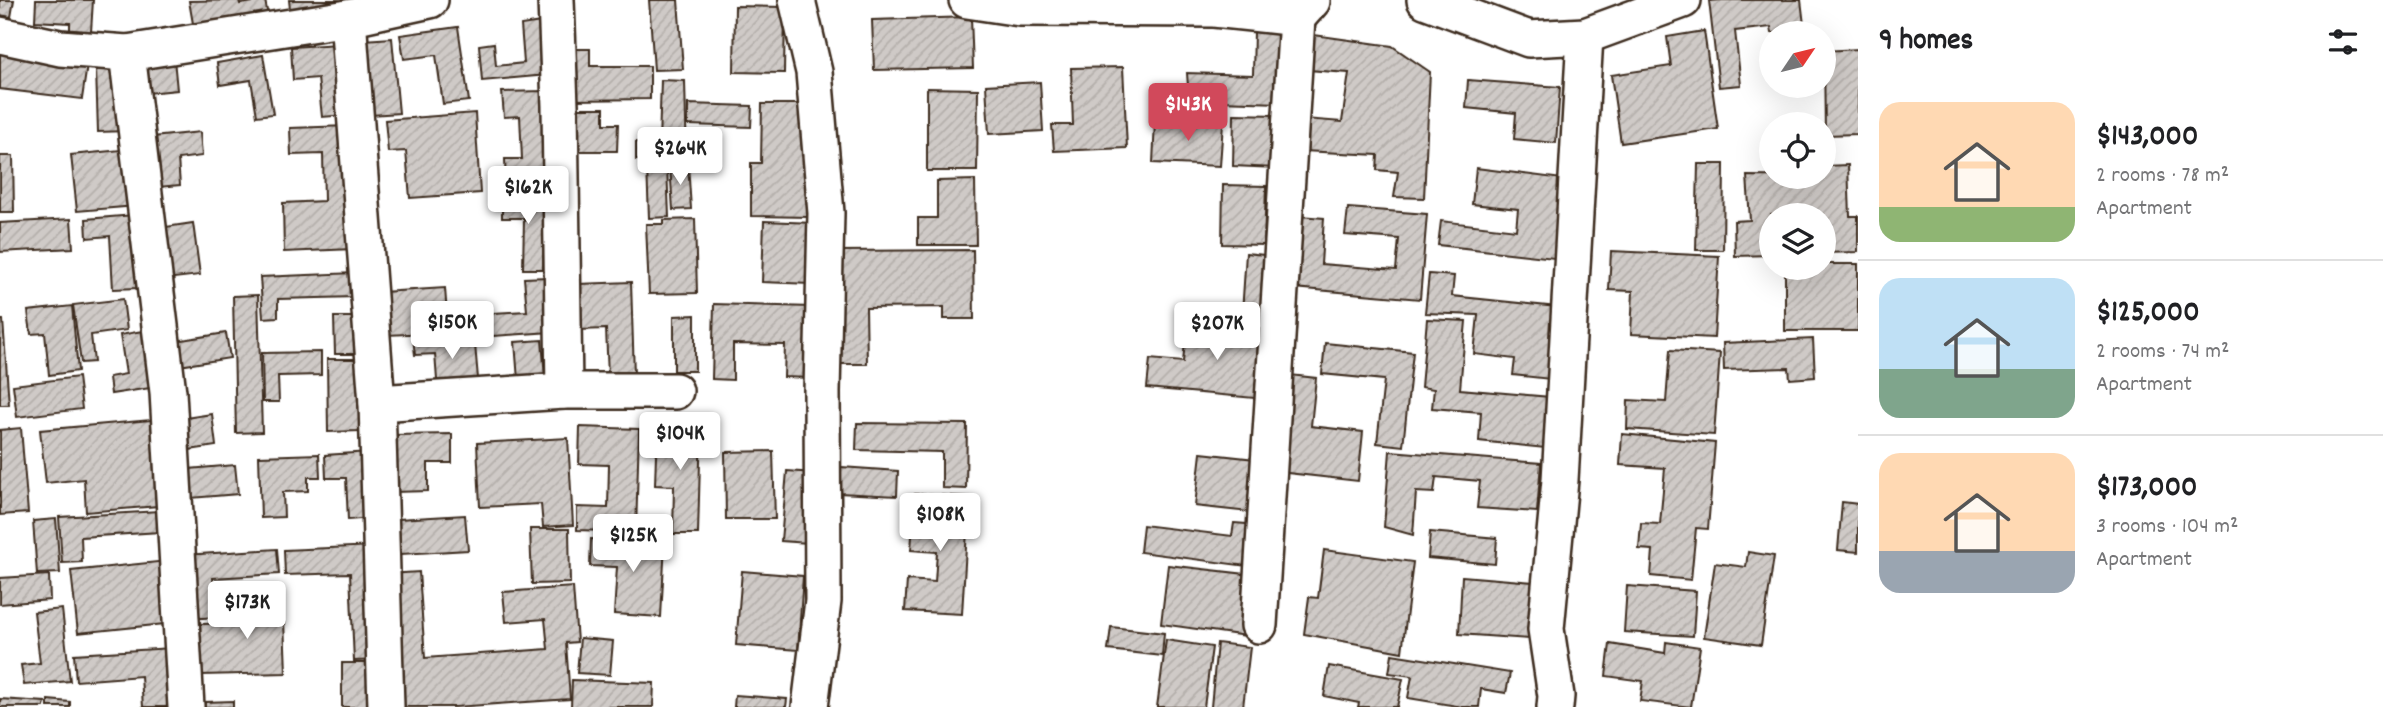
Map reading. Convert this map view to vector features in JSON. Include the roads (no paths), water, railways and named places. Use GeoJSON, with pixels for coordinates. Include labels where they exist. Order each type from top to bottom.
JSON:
{"type":"FeatureCollection","features":[{"type":"Feature","properties":{"kind":"street"},"geometry":{"type":"LineString","coordinates":[[0,34],[60,48],[127,53],[348,18],[430,0]]}},
{"type":"Feature","properties":{"kind":"street"},"geometry":{"type":"LineString","coordinates":[[556,0],[564,391]]}},
{"type":"Feature","properties":{"kind":"street"},"geometry":{"type":"LineString","coordinates":[[797,0],[814,72],[826,213],[822,392],[823,601],[810,707]]}},
{"type":"Feature","properties":{"kind":"street"},"geometry":{"type":"LineString","coordinates":[[967,0],[1020,8],[1305,9],[1259,625]]}},
{"type":"Feature","properties":{"kind":"street"},"geometry":{"type":"LineString","coordinates":[[1425,0],[1529,39],[1585,36],[1683,0]]}},
{"type":"Feature","properties":{"kind":"street"},"geometry":{"type":"LineString","coordinates":[[348,18],[377,403],[386,707]]}},
{"type":"Feature","properties":{"kind":"street"},"geometry":{"type":"LineString","coordinates":[[1555,707],[1556,695],[1546,629],[1560,480],[1585,36]]}},
{"type":"Feature","properties":{"kind":"street"},"geometry":{"type":"LineString","coordinates":[[127,53],[168,392],[186,707]]}},
{"type":"Feature","properties":{"kind":"street"},"geometry":{"type":"LineString","coordinates":[[377,403],[564,391],[675,391]]}}]}
